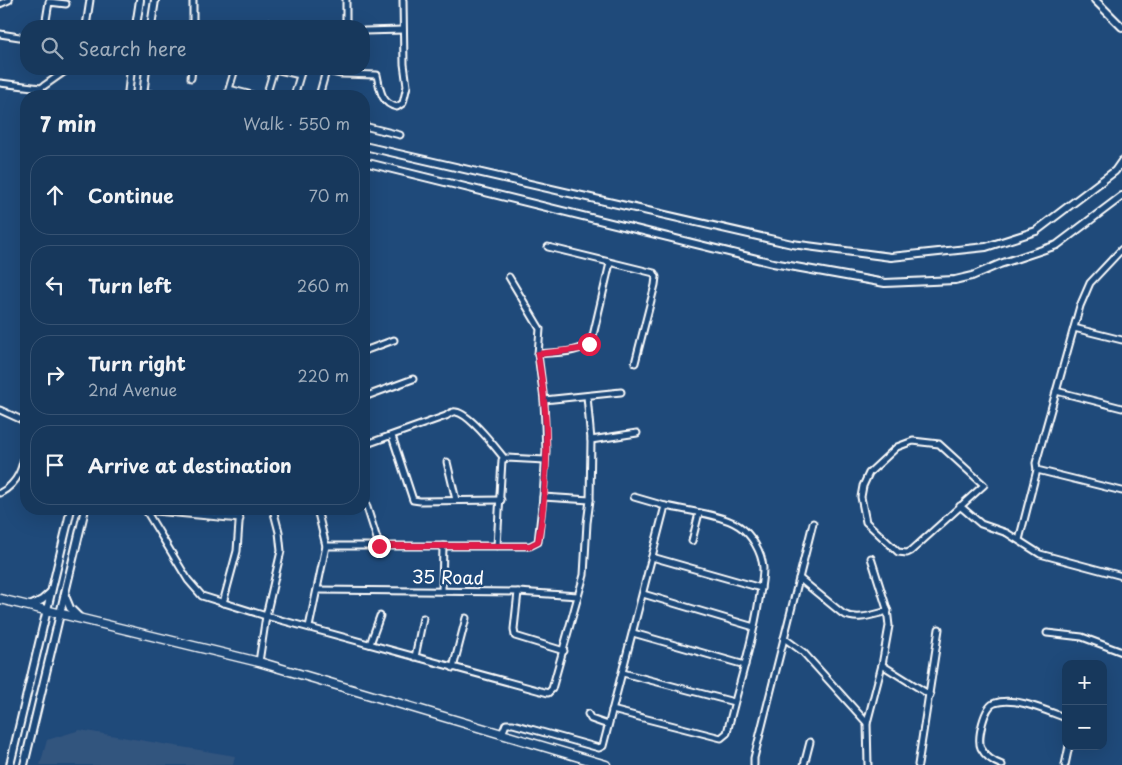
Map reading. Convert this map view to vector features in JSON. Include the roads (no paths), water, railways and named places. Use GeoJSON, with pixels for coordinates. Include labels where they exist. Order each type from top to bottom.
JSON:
{"type":"FeatureCollection","features":[{"type":"Feature","properties":{"kind":"main road"},"geometry":{"type":"LineString","coordinates":[[0,600],[79,617],[259,662],[606,765]]}},
{"type":"Feature","properties":{"kind":"street"},"geometry":{"type":"LineString","coordinates":[[0,4],[9,0]]}},
{"type":"Feature","properties":{"kind":"street"},"geometry":{"type":"LineString","coordinates":[[87,20],[90,0]]}},
{"type":"Feature","properties":{"kind":"street"},"geometry":{"type":"LineString","coordinates":[[137,20],[140,0]]}},
{"type":"Feature","properties":{"kind":"street"},"geometry":{"type":"LineString","coordinates":[[152,20],[155,0]]}},
{"type":"Feature","properties":{"kind":"street"},"geometry":{"type":"LineString","coordinates":[[193,0],[193,20]]}},
{"type":"Feature","properties":{"kind":"street"},"geometry":{"type":"LineString","coordinates":[[346,0],[346,20]]}},
{"type":"Feature","properties":{"kind":"street"},"geometry":{"type":"LineString","coordinates":[[370,75],[378,75],[382,96],[393,106],[397,107],[402,103],[407,86],[402,30],[403,0]]}},
{"type":"Feature","properties":{"kind":"street"},"geometry":{"type":"LineString","coordinates":[[1095,0],[1122,27]]}},
{"type":"Feature","properties":{"kind":"street"},"geometry":{"type":"LineString","coordinates":[[46,20],[49,2],[66,4]]}},
{"type":"Feature","properties":{"kind":"street"},"geometry":{"type":"LineString","coordinates":[[370,31],[402,30]]}},
{"type":"Feature","properties":{"kind":"street"},"geometry":{"type":"LineString","coordinates":[[0,34],[20,37]]}},
{"type":"Feature","properties":{"kind":"street"},"geometry":{"type":"LineString","coordinates":[[0,83],[41,88],[59,75]]}},
{"type":"Feature","properties":{"kind":"street"},"geometry":{"type":"LineString","coordinates":[[129,90],[130,75]]}},
{"type":"Feature","properties":{"kind":"street"},"geometry":{"type":"LineString","coordinates":[[144,90],[145,75]]}},
{"type":"Feature","properties":{"kind":"street"},"geometry":{"type":"LineString","coordinates":[[233,75],[229,89],[233,90]]}},
{"type":"Feature","properties":{"kind":"street"},"geometry":{"type":"LineString","coordinates":[[268,90],[272,75]]}},
{"type":"Feature","properties":{"kind":"street"},"geometry":{"type":"LineString","coordinates":[[296,90],[300,75]]}},
{"type":"Feature","properties":{"kind":"street"},"geometry":{"type":"LineString","coordinates":[[321,90],[325,75]]}},
{"type":"Feature","properties":{"kind":"street"},"geometry":{"type":"LineString","coordinates":[[370,128],[400,135]]}},
{"type":"Feature","properties":{"kind":"street"},"geometry":{"type":"LineString","coordinates":[[370,147],[792,244],[892,257],[986,246],[1036,231],[1115,171],[1122,162]]}},
{"type":"Feature","properties":{"kind":"street"},"geometry":{"type":"LineString","coordinates":[[370,163],[773,263],[885,284],[954,280],[972,276],[1000,264],[1057,245],[1121,200]]}},
{"type":"Feature","properties":{"kind":"street"},"geometry":{"type":"LineString","coordinates":[[548,247],[649,271],[654,274],[656,277],[635,363]]}},
{"type":"Feature","properties":{"kind":"street"},"geometry":{"type":"LineString","coordinates":[[1019,540],[1037,470],[1036,463],[1080,306],[1090,283],[1122,248]]}},
{"type":"Feature","properties":{"kind":"street"},"geometry":{"type":"LineString","coordinates":[[538,354],[580,349],[589,344],[592,340],[610,263]]}},
{"type":"Feature","properties":{"kind":"street"},"geometry":{"type":"LineString","coordinates":[[326,546],[530,546],[538,542],[545,460],[544,400],[538,354],[540,334],[538,323],[509,277]]}},
{"type":"Feature","properties":{"kind":"street"},"geometry":{"type":"LineString","coordinates":[[1074,328],[1122,340]]}},
{"type":"Feature","properties":{"kind":"street"},"geometry":{"type":"LineString","coordinates":[[370,349],[394,340]]}},
{"type":"Feature","properties":{"kind":"street"},"geometry":{"type":"LineString","coordinates":[[370,395],[414,379]]}},
{"type":"Feature","properties":{"kind":"street"},"geometry":{"type":"LineString","coordinates":[[1056,391],[1122,408]]}},
{"type":"Feature","properties":{"kind":"street"},"geometry":{"type":"LineString","coordinates":[[544,400],[621,392]]}},
{"type":"Feature","properties":{"kind":"street"},"geometry":{"type":"LineString","coordinates":[[149,515],[188,580],[202,596],[266,616],[548,693],[552,689],[564,651],[584,575],[590,500],[591,440],[587,396]]}},
{"type":"Feature","properties":{"kind":"street"},"geometry":{"type":"LineString","coordinates":[[0,410],[20,419]]}},
{"type":"Feature","properties":{"kind":"street"},"geometry":{"type":"LineString","coordinates":[[370,443],[446,416],[451,412],[456,412],[463,415],[477,427],[504,458],[545,460]]}},
{"type":"Feature","properties":{"kind":"street"},"geometry":{"type":"LineString","coordinates":[[591,440],[637,433]]}},
{"type":"Feature","properties":{"kind":"street"},"geometry":{"type":"LineString","coordinates":[[392,436],[413,500],[501,500]]}},
{"type":"Feature","properties":{"kind":"street"},"geometry":{"type":"LineString","coordinates":[[913,441],[939,444],[984,485],[960,506],[911,551],[902,553],[892,548],[866,522],[861,497],[863,486],[869,473],[897,447],[913,441]]}},
{"type":"Feature","properties":{"kind":"street"},"geometry":{"type":"LineString","coordinates":[[497,546],[502,463],[504,458]]}},
{"type":"Feature","properties":{"kind":"street"},"geometry":{"type":"LineString","coordinates":[[446,462],[456,500]]}},
{"type":"Feature","properties":{"kind":"street"},"geometry":{"type":"LineString","coordinates":[[1037,470],[1122,491]]}},
{"type":"Feature","properties":{"kind":"street"},"geometry":{"type":"LineString","coordinates":[[0,492],[8,488],[20,473]]}},
{"type":"Feature","properties":{"kind":"street"},"geometry":{"type":"LineString","coordinates":[[543,497],[590,500]]}},
{"type":"Feature","properties":{"kind":"street"},"geometry":{"type":"LineString","coordinates":[[612,710],[721,738],[727,733],[754,627],[761,588],[763,567],[761,557],[751,538],[737,524],[634,497]]}},
{"type":"Feature","properties":{"kind":"street"},"geometry":{"type":"LineString","coordinates":[[502,734],[506,724],[513,724],[599,748],[603,746],[665,506]]}},
{"type":"Feature","properties":{"kind":"street"},"geometry":{"type":"LineString","coordinates":[[960,506],[981,524],[1007,533],[1040,554],[1122,576]]}},
{"type":"Feature","properties":{"kind":"street"},"geometry":{"type":"LineString","coordinates":[[692,541],[699,513]]}},
{"type":"Feature","properties":{"kind":"street"},"geometry":{"type":"LineString","coordinates":[[10,765],[70,515]]}},
{"type":"Feature","properties":{"kind":"street"},"geometry":{"type":"LineString","coordinates":[[24,765],[84,515]]}},
{"type":"Feature","properties":{"kind":"street"},"geometry":{"type":"LineString","coordinates":[[202,515],[240,519]]}},
{"type":"Feature","properties":{"kind":"street"},"geometry":{"type":"LineString","coordinates":[[223,603],[236,551],[240,515]]}},
{"type":"Feature","properties":{"kind":"street"},"geometry":{"type":"LineString","coordinates":[[259,662],[266,616],[281,551],[274,515]]}},
{"type":"Feature","properties":{"kind":"street"},"geometry":{"type":"LineString","coordinates":[[309,627],[326,546],[318,515]]}},
{"type":"Feature","properties":{"kind":"street"},"geometry":{"type":"LineString","coordinates":[[369,515],[379,546]]}},
{"type":"Feature","properties":{"kind":"street"},"geometry":{"type":"LineString","coordinates":[[754,765],[754,758],[813,522]]}},
{"type":"Feature","properties":{"kind":"street"},"geometry":{"type":"LineString","coordinates":[[442,546],[442,591]]}},
{"type":"Feature","properties":{"kind":"street"},"geometry":{"type":"LineString","coordinates":[[652,557],[761,588]]}},
{"type":"Feature","properties":{"kind":"street"},"geometry":{"type":"LineString","coordinates":[[868,765],[867,723],[882,665],[889,626],[888,611],[871,558]]}},
{"type":"Feature","properties":{"kind":"street"},"geometry":{"type":"LineString","coordinates":[[799,578],[850,618],[888,611]]}},
{"type":"Feature","properties":{"kind":"street","name":"35 Road"},"geometry":{"type":"LineString","coordinates":[[318,590],[518,592],[578,596]]}},
{"type":"Feature","properties":{"kind":"street"},"geometry":{"type":"LineString","coordinates":[[30,606],[42,600],[52,591]]}},
{"type":"Feature","properties":{"kind":"street"},"geometry":{"type":"LineString","coordinates":[[518,592],[515,636],[564,651]]}},
{"type":"Feature","properties":{"kind":"street"},"geometry":{"type":"LineString","coordinates":[[643,594],[754,627]]}},
{"type":"Feature","properties":{"kind":"street"},"geometry":{"type":"LineString","coordinates":[[64,595],[70,608],[79,617]]}},
{"type":"Feature","properties":{"kind":"street"},"geometry":{"type":"LineString","coordinates":[[370,644],[380,616]]}},
{"type":"Feature","properties":{"kind":"street"},"geometry":{"type":"LineString","coordinates":[[415,657],[423,618]]}},
{"type":"Feature","properties":{"kind":"street"},"geometry":{"type":"LineString","coordinates":[[453,668],[466,618]]}},
{"type":"Feature","properties":{"kind":"street"},"geometry":{"type":"LineString","coordinates":[[918,765],[939,630]]}},
{"type":"Feature","properties":{"kind":"street"},"geometry":{"type":"LineString","coordinates":[[633,633],[745,665]]}},
{"type":"Feature","properties":{"kind":"street"},"geometry":{"type":"LineString","coordinates":[[1048,633],[1082,638],[1122,652]]}},
{"type":"Feature","properties":{"kind":"street"},"geometry":{"type":"LineString","coordinates":[[784,638],[803,652],[867,723]]}},
{"type":"Feature","properties":{"kind":"street"},"geometry":{"type":"LineString","coordinates":[[882,665],[930,696]]}},
{"type":"Feature","properties":{"kind":"street"},"geometry":{"type":"LineString","coordinates":[[623,673],[734,702]]}},
{"type":"Feature","properties":{"kind":"street"},"geometry":{"type":"LineString","coordinates":[[1002,765],[990,759],[982,750],[980,743],[982,728],[990,705],[996,702],[1017,702],[1062,717]]}},
{"type":"Feature","properties":{"kind":"street"},"geometry":{"type":"LineString","coordinates":[[588,714],[591,720],[608,725]]}},
{"type":"Feature","properties":{"kind":"street"},"geometry":{"type":"LineString","coordinates":[[804,765],[810,742]]}},
{"type":"Feature","properties":{"kind":"street"},"geometry":{"type":"LineString","coordinates":[[1065,765],[1068,750]]}}]}
